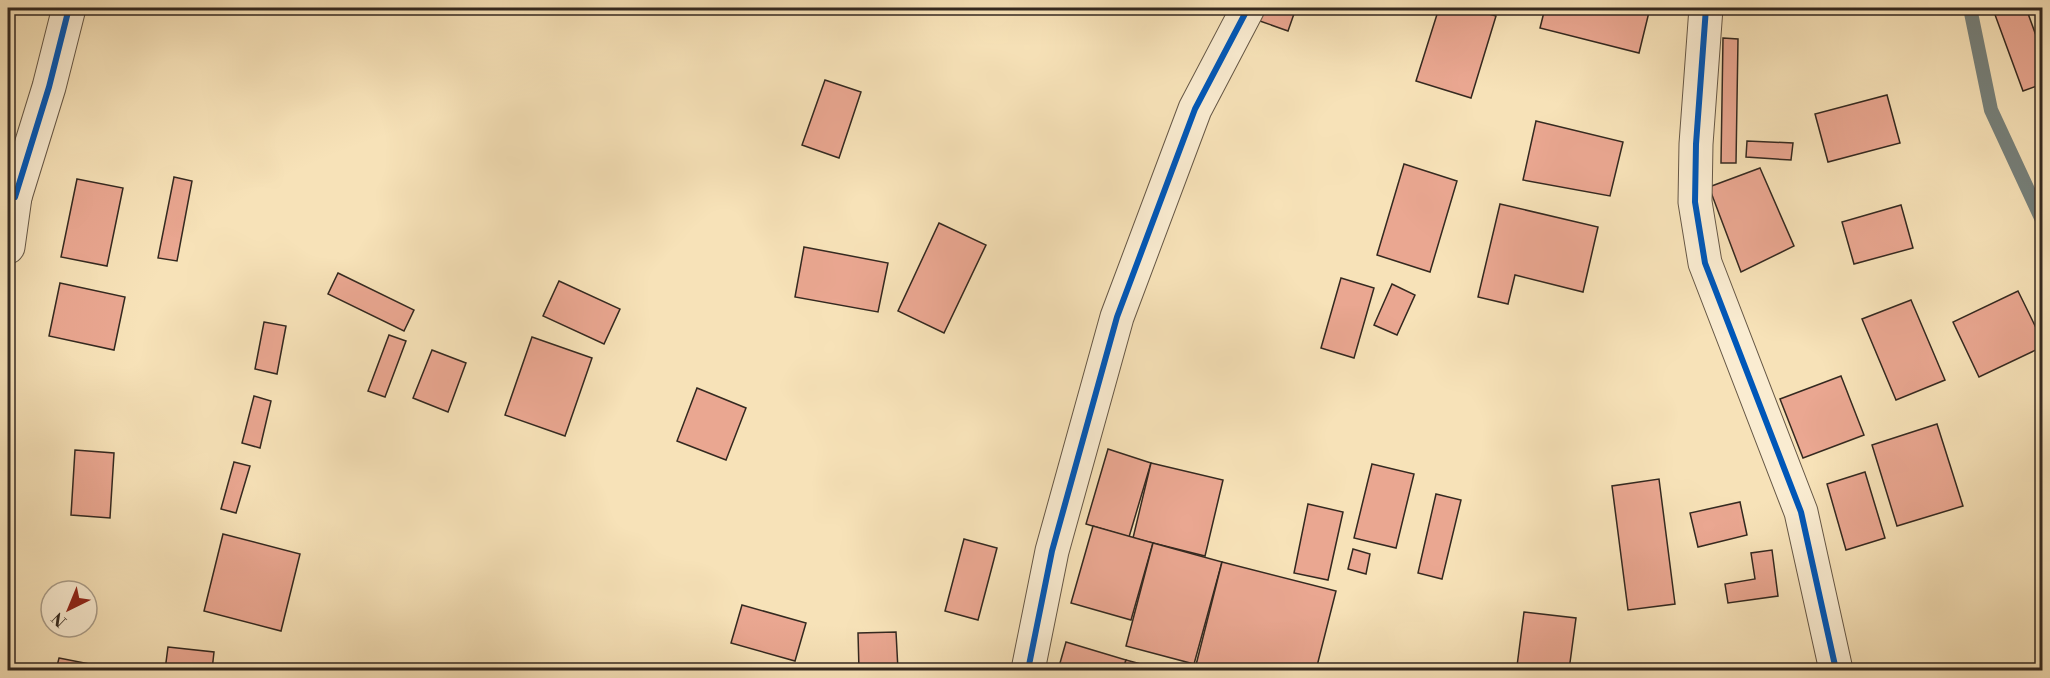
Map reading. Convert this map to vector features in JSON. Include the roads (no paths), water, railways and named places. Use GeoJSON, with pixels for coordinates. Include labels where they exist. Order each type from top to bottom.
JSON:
{"type":"FeatureCollection","features":[{"type":"Feature","properties":{"kind":"street"},"geometry":{"type":"LineString","coordinates":[[8,247],[11,193],[49,87],[69,8]]}},
{"type":"Feature","properties":{"kind":"street"},"geometry":{"type":"LineString","coordinates":[[1028,670],[1052,551],[1118,317],[1195,109],[1248,8]]}},
{"type":"Feature","properties":{"kind":"street"},"geometry":{"type":"LineString","coordinates":[[1706,8],[1696,144],[1695,202],[1705,263],[1801,512],[1836,670]]}},
{"type":"Feature","properties":{"kind":"waterway"},"geometry":{"type":"LineString","coordinates":[[1970,8],[1991,110],[2042,220]]}}]}
